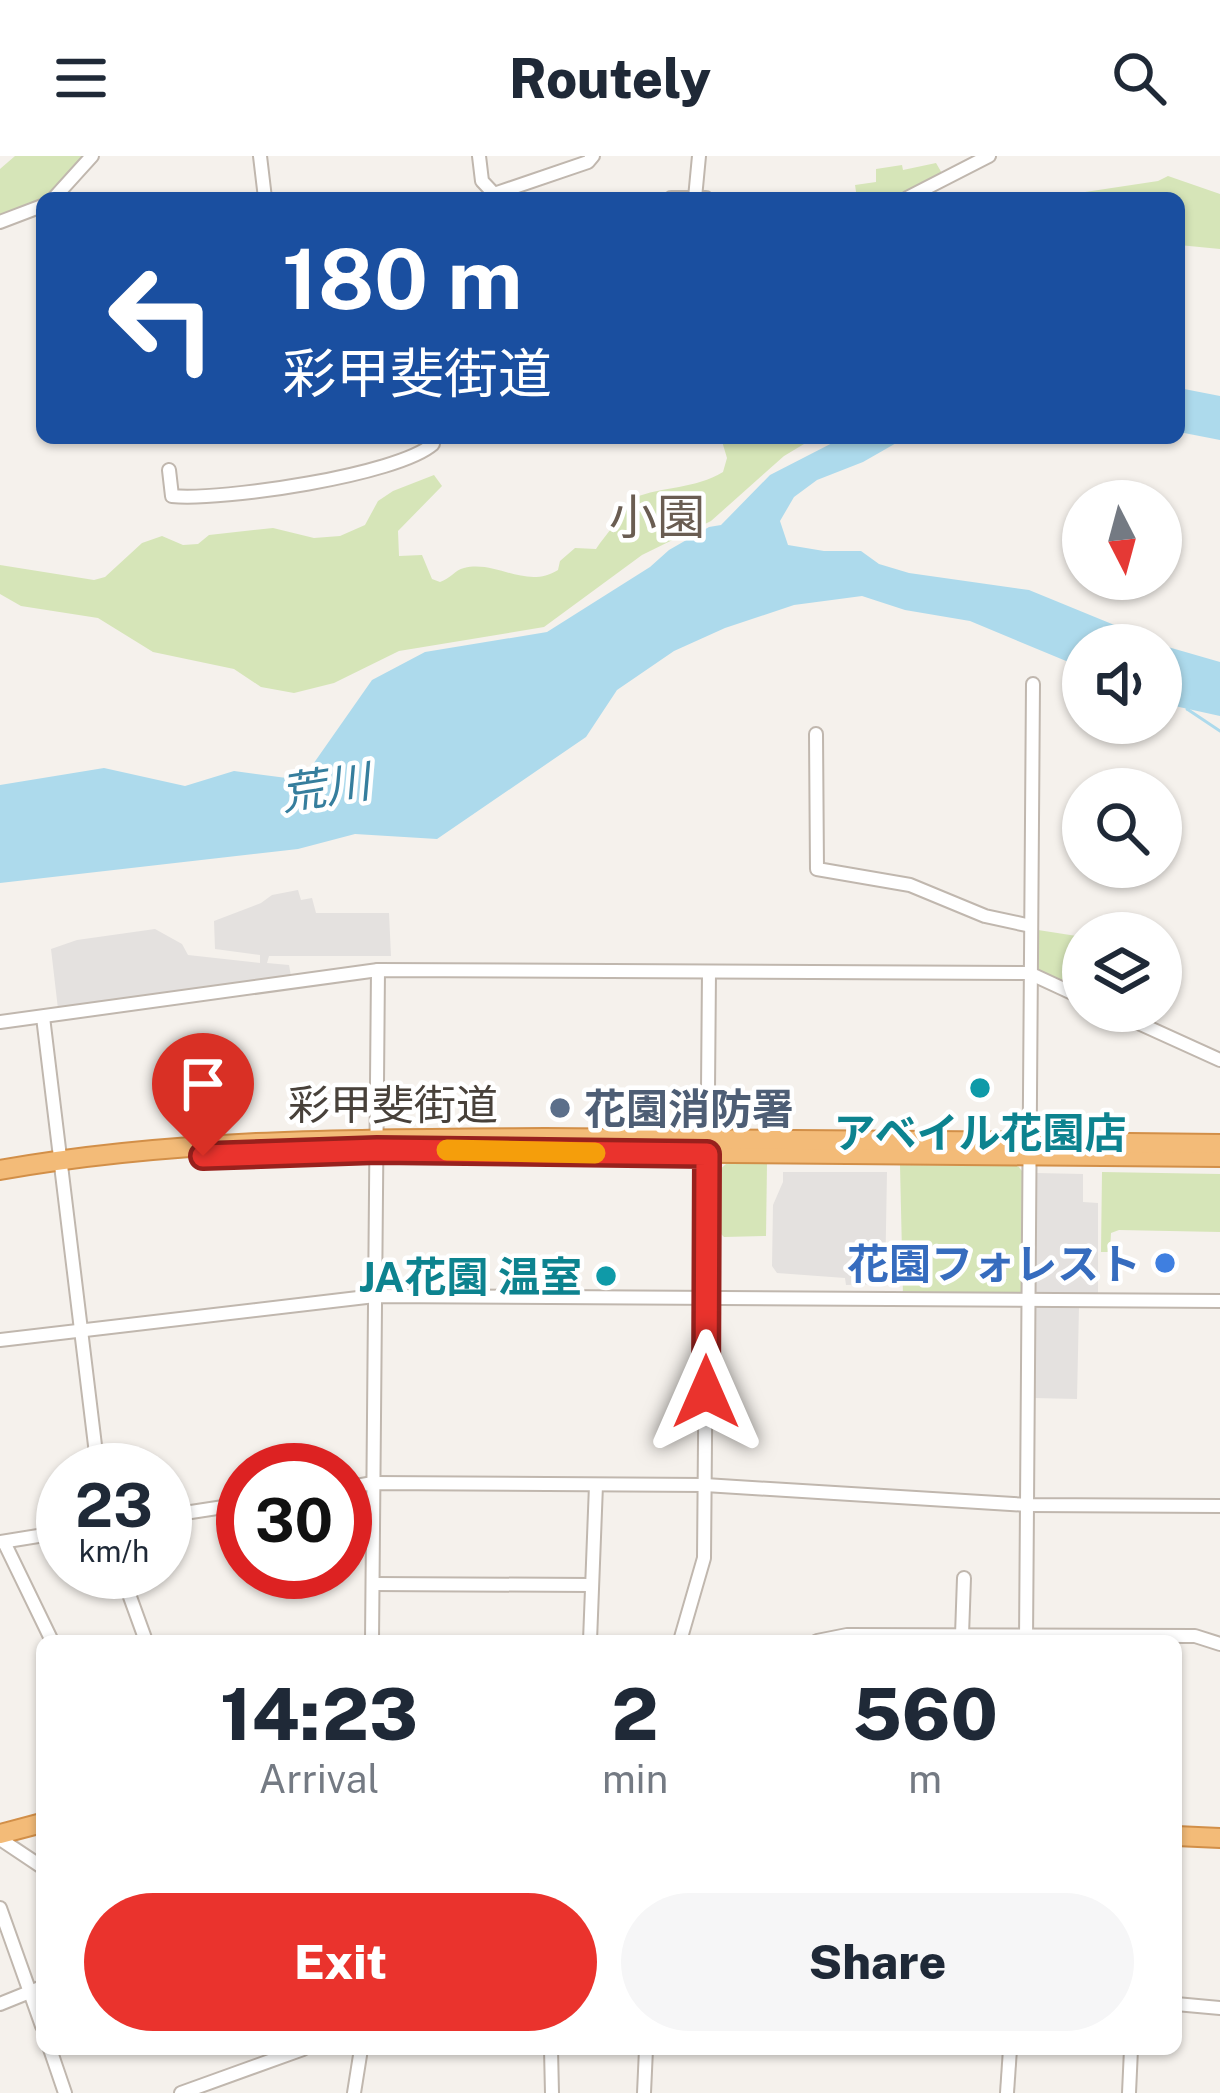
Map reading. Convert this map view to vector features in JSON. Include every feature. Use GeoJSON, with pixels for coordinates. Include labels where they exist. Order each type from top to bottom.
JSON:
{"type":"FeatureCollection","features":[{"type":"Feature","properties":{"kind":"highway","name":"彩甲斐街道"},"geometry":{"type":"LineString","coordinates":[[0,1170],[377,1144],[1030,1149],[1220,1157]]}},
{"type":"Feature","properties":{"kind":"highway","name":"彩甲斐街道"},"geometry":{"type":"LineString","coordinates":[[1030,1149],[1220,1144]]}},
{"type":"Feature","properties":{"kind":"highway","name":"彩甲斐街道"},"geometry":{"type":"LineString","coordinates":[[0,1182],[61,1166]]}},
{"type":"Feature","properties":{"kind":"highway"},"geometry":{"type":"LineString","coordinates":[[0,1837],[36,1825]]}},
{"type":"Feature","properties":{"kind":"highway"},"geometry":{"type":"LineString","coordinates":[[1182,1836],[1220,1838]]}},
{"type":"Feature","properties":{"kind":"street"},"geometry":{"type":"LineString","coordinates":[[59,192],[92,156]]}},
{"type":"Feature","properties":{"kind":"street"},"geometry":{"type":"LineString","coordinates":[[260,156],[264,192]]}},
{"type":"Feature","properties":{"kind":"street"},"geometry":{"type":"LineString","coordinates":[[479,156],[482,181],[492,192]]}},
{"type":"Feature","properties":{"kind":"street"},"geometry":{"type":"LineString","coordinates":[[507,192],[588,162],[593,156]]}},
{"type":"Feature","properties":{"kind":"street"},"geometry":{"type":"LineString","coordinates":[[695,192],[699,156]]}},
{"type":"Feature","properties":{"kind":"street"},"geometry":{"type":"LineString","coordinates":[[920,192],[989,156]]}},
{"type":"Feature","properties":{"kind":"street"},"geometry":{"type":"LineString","coordinates":[[0,222],[36,208]]}},
{"type":"Feature","properties":{"kind":"street"},"geometry":{"type":"LineString","coordinates":[[170,470],[172,496],[206,497],[363,471],[420,456],[433,444]]}},
{"type":"Feature","properties":{"kind":"street"},"geometry":{"type":"LineString","coordinates":[[1027,1635],[1033,684]]}},
{"type":"Feature","properties":{"kind":"street"},"geometry":{"type":"LineString","coordinates":[[816,734],[817,869],[910,885],[985,916],[1031,926]]}},
{"type":"Feature","properties":{"kind":"street"},"geometry":{"type":"LineString","coordinates":[[0,1022],[378,970],[1029,973],[1062,988]]}},
{"type":"Feature","properties":{"kind":"street"},"geometry":{"type":"LineString","coordinates":[[372,1635],[378,970]]}},
{"type":"Feature","properties":{"kind":"street"},"geometry":{"type":"LineString","coordinates":[[682,1635],[704,1558],[709,972]]}},
{"type":"Feature","properties":{"kind":"street"},"geometry":{"type":"LineString","coordinates":[[43,1017],[95,1443]]}},
{"type":"Feature","properties":{"kind":"street"},"geometry":{"type":"LineString","coordinates":[[1158,1032],[1220,1060]]}},
{"type":"Feature","properties":{"kind":"street"},"geometry":{"type":"LineString","coordinates":[[0,1340],[375,1296],[1220,1301]]}},
{"type":"Feature","properties":{"kind":"street"},"geometry":{"type":"LineString","coordinates":[[373,1483],[705,1485],[1028,1505],[1220,1505]]}},
{"type":"Feature","properties":{"kind":"street"},"geometry":{"type":"LineString","coordinates":[[590,1635],[596,1485]]}},
{"type":"Feature","properties":{"kind":"street"},"geometry":{"type":"LineString","coordinates":[[36,1536],[2,1542],[49,1635]]}},
{"type":"Feature","properties":{"kind":"street"},"geometry":{"type":"LineString","coordinates":[[847,1635],[962,1635],[964,1578]]}},
{"type":"Feature","properties":{"kind":"street"},"geometry":{"type":"LineString","coordinates":[[373,1584],[592,1585]]}},
{"type":"Feature","properties":{"kind":"street"},"geometry":{"type":"LineString","coordinates":[[131,1599],[144,1635]]}},
{"type":"Feature","properties":{"kind":"street"},"geometry":{"type":"LineString","coordinates":[[1182,1636],[1220,1644]]}},
{"type":"Feature","properties":{"kind":"street"},"geometry":{"type":"LineString","coordinates":[[0,1837],[36,1863]]}},
{"type":"Feature","properties":{"kind":"street"},"geometry":{"type":"LineString","coordinates":[[22,1853],[36,1852]]}},
{"type":"Feature","properties":{"kind":"street"},"geometry":{"type":"LineString","coordinates":[[0,1908],[36,1990],[0,2004]]}},
{"type":"Feature","properties":{"kind":"street"},"geometry":{"type":"LineString","coordinates":[[1182,2005],[1220,2008]]}},
{"type":"Feature","properties":{"kind":"street"},"geometry":{"type":"LineString","coordinates":[[52,2055],[65,2093]]}},
{"type":"Feature","properties":{"kind":"street"},"geometry":{"type":"LineString","coordinates":[[181,2093],[286,2055]]}},
{"type":"Feature","properties":{"kind":"street"},"geometry":{"type":"LineString","coordinates":[[355,2093],[360,2055]]}},
{"type":"Feature","properties":{"kind":"street"},"geometry":{"type":"LineString","coordinates":[[551,2055],[552,2093]]}},
{"type":"Feature","properties":{"kind":"street"},"geometry":{"type":"LineString","coordinates":[[644,2093],[646,2055]]}},
{"type":"Feature","properties":{"kind":"street"},"geometry":{"type":"LineString","coordinates":[[1007,2093],[1010,2055]]}},
{"type":"Feature","properties":{"kind":"street"},"geometry":{"type":"LineString","coordinates":[[1129,2093],[1131,2055]]}},
{"type":"Feature","properties":{"kind":"green space"},"geometry":{"type":"Polygon","coordinates":[[[15,156],[85,156],[51,192],[36,192],[36,202],[0,217],[0,169],[15,156]]]}},
{"type":"Feature","properties":{"kind":"green space"},"geometry":{"type":"Polygon","coordinates":[[[936,163],[943,175],[908,192],[856,192],[855,185],[876,182],[876,169],[902,165],[903,170],[936,163]]]}},
{"type":"Feature","properties":{"kind":"green space"},"geometry":{"type":"Polygon","coordinates":[[[1168,176],[1220,194],[1220,249],[1185,246],[1185,192],[1085,192],[1168,176]]]}},
{"type":"Feature","properties":{"kind":"green space"},"geometry":{"type":"Polygon","coordinates":[[[723,444],[804,444],[711,521],[642,555],[544,627],[399,651],[334,683],[294,693],[261,687],[234,669],[153,652],[98,618],[21,606],[0,594],[0,565],[94,580],[105,577],[142,543],[162,536],[183,545],[198,544],[209,535],[273,528],[314,538],[340,536],[365,525],[378,501],[393,491],[434,475],[442,486],[398,531],[399,556],[422,555],[432,579],[440,582],[461,569],[476,567],[523,576],[546,575],[558,570],[560,561],[575,548],[596,549],[633,498],[701,482],[723,472],[727,458],[723,444]]]}},
{"type":"Feature","properties":{"kind":"green space"},"geometry":{"type":"Polygon","coordinates":[[[1038,930],[1062,934],[1062,983],[1037,972],[1038,930]]]}},
{"type":"Feature","properties":{"kind":"green space"},"geometry":{"type":"Polygon","coordinates":[[[726,1164],[767,1164],[766,1236],[724,1237],[716,1229],[716,1173],[726,1164]]]}},
{"type":"Feature","properties":{"kind":"green space"},"geometry":{"type":"Polygon","coordinates":[[[900,1165],[1018,1166],[1022,1171],[1021,1294],[903,1296],[900,1165]]]}},
{"type":"Feature","properties":{"kind":"green space"},"geometry":{"type":"Polygon","coordinates":[[[1102,1172],[1220,1174],[1220,1232],[1119,1230],[1111,1233],[1110,1252],[1101,1252],[1102,1172]]]}},
{"type":"Feature","properties":{"kind":"shaded area"},"geometry":{"type":"Polygon","coordinates":[[[298,890],[301,900],[312,898],[316,913],[389,913],[391,956],[269,956],[267,963],[289,965],[291,976],[58,1009],[51,949],[77,940],[155,929],[182,944],[188,955],[260,963],[260,955],[215,949],[214,921],[272,895],[298,890]]]}},
{"type":"Feature","properties":{"kind":"shaded area"},"geometry":{"type":"Polygon","coordinates":[[[783,1172],[887,1172],[885,1284],[846,1285],[845,1278],[777,1273],[772,1266],[773,1205],[783,1172]]]}},
{"type":"Feature","properties":{"kind":"shaded area"},"geometry":{"type":"Polygon","coordinates":[[[1036,1173],[1083,1174],[1083,1202],[1098,1203],[1098,1296],[1036,1295],[1036,1173]]]}},
{"type":"Feature","properties":{"kind":"shaded area"},"geometry":{"type":"Polygon","coordinates":[[[1036,1305],[1079,1306],[1077,1399],[1034,1398],[1036,1305]]]}},
{"type":"Feature","properties":{"kind":"water"},"geometry":{"type":"Polygon","coordinates":[[[1185,389],[1220,396],[1220,440],[1185,433],[1185,389]]]}},
{"type":"Feature","properties":{"kind":"water","name":"荒川"},"geometry":{"type":"Polygon","coordinates":[[[830,444],[894,444],[817,480],[794,497],[780,521],[788,545],[861,551],[879,564],[909,573],[1029,590],[1112,624],[1062,624],[1062,659],[970,621],[905,610],[862,596],[794,605],[674,651],[617,690],[586,737],[437,839],[355,834],[298,849],[0,883],[0,785],[104,768],[185,786],[234,771],[302,780],[372,680],[425,652],[547,632],[669,550],[721,525],[770,475],[830,444]]]}},
{"type":"Feature","properties":{"kind":"water"},"geometry":{"type":"Polygon","coordinates":[[[1182,651],[1220,662],[1220,716],[1182,708],[1182,651]]]}},
{"type":"Feature","properties":{"kind":"waterway"},"geometry":{"type":"LineString","coordinates":[[1187,709],[1220,731]]}},
{"type":"Feature","properties":{"kind":"slow traffic"},"geometry":{"type":"LineString","coordinates":[[447,1150],[595,1153]]}},
{"type":"Feature","properties":{"kind":"place","name":"アベイル花園店"},"geometry":{"type":"Point","coordinates":[980,1088]}},
{"type":"Feature","properties":{"kind":"place","name":"花園消防署"},"geometry":{"type":"Point","coordinates":[560,1108]}},
{"type":"Feature","properties":{"kind":"place","name":"花園フォレスト"},"geometry":{"type":"Point","coordinates":[1165,1263]}},
{"type":"Feature","properties":{"kind":"place","name":"JA花園 温室"},"geometry":{"type":"Point","coordinates":[606,1276]}},
{"type":"Feature","properties":{"kind":"district","name":"小園"},"geometry":{"type":"Point","coordinates":[657,516]}},
{"type":"Feature","properties":{"kind":"route"},"geometry":{"type":"LineString","coordinates":[[203,1156],[377,1150],[707,1154],[706,1392]]}}]}
